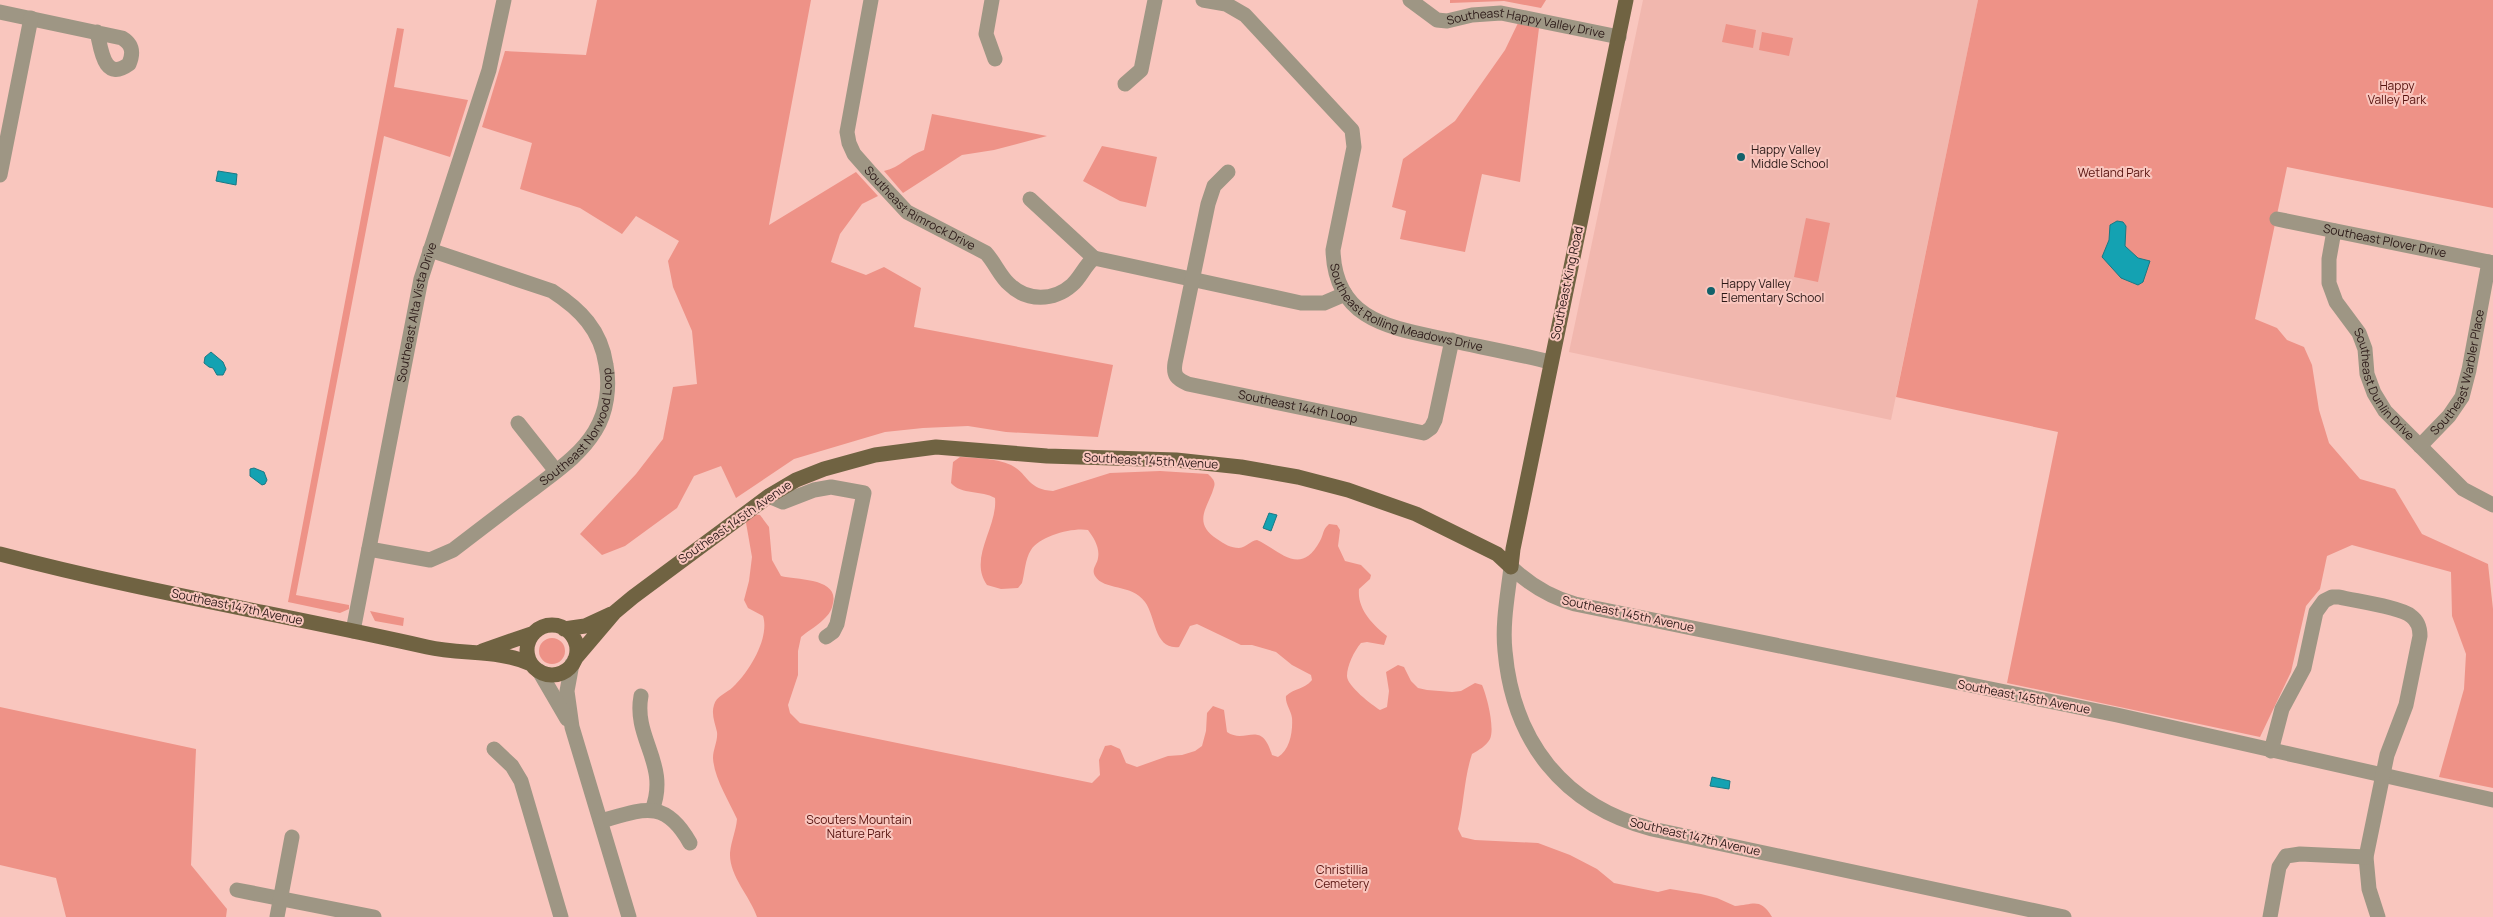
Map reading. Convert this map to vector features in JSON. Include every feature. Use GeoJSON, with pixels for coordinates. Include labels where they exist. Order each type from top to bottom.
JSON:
{"type":"FeatureCollection","features":[{"type":"Feature","properties":{"kind":"main road","name":"Southeast King Road"},"geometry":{"type":"LineString","coordinates":[[1511,567],[1512,549],[1626,0]]}},
{"type":"Feature","properties":{"kind":"main road","name":"Southeast 145th Avenue"},"geometry":{"type":"LineString","coordinates":[[535,668],[546,675],[559,674],[574,662],[615,612],[662,574],[769,496],[796,480],[824,469],[884,452],[916,448],[957,447],[1047,456],[1192,462],[1306,478],[1375,498],[1416,514],[1468,538],[1497,554],[1511,567]]}},
{"type":"Feature","properties":{"kind":"main road","name":"Southeast 147th Avenue"},"geometry":{"type":"LineString","coordinates":[[0,554],[115,581],[353,630],[439,650],[512,657],[535,668]]}},
{"type":"Feature","properties":{"kind":"main road","name":"Southeast 145th Avenue"},"geometry":{"type":"LineString","coordinates":[[534,633],[551,626],[564,629],[585,626],[615,612]]}},
{"type":"Feature","properties":{"kind":"main road"},"geometry":{"type":"LineString","coordinates":[[564,629],[575,642],[574,662]]}},
{"type":"Feature","properties":{"kind":"main road","name":"Southeast 147th Avenue"},"geometry":{"type":"LineString","coordinates":[[475,653],[534,633]]}},
{"type":"Feature","properties":{"kind":"main road"},"geometry":{"type":"LineString","coordinates":[[534,633],[527,648],[535,668]]}},
{"type":"Feature","properties":{"kind":"street","name":"Southeast Alta Vista Drive"},"geometry":{"type":"LineString","coordinates":[[353,630],[414,311],[430,250],[489,70],[504,0]]}},
{"type":"Feature","properties":{"kind":"street","name":"Southeast Rimrock Drive"},"geometry":{"type":"LineString","coordinates":[[871,0],[847,132],[854,154],[907,212],[986,253],[997,264],[1008,284],[1033,298],[1045,298],[1059,294],[1073,284],[1094,258]]}},
{"type":"Feature","properties":{"kind":"street"},"geometry":{"type":"LineString","coordinates":[[992,0],[986,34],[995,59]]}},
{"type":"Feature","properties":{"kind":"street"},"geometry":{"type":"LineString","coordinates":[[1124,84],[1141,70],[1155,0]]}},
{"type":"Feature","properties":{"kind":"street","name":"Southeast Rolling Meadows Drive"},"geometry":{"type":"LineString","coordinates":[[1203,0],[1226,4],[1245,15],[1352,130],[1354,147],[1334,250],[1336,274],[1345,294],[1368,317],[1382,325],[1550,362]]}},
{"type":"Feature","properties":{"kind":"street","name":"Southeast Happy Valley Drive"},"geometry":{"type":"LineString","coordinates":[[1410,0],[1437,20],[1447,21],[1472,15],[1501,14],[1619,37]]}},
{"type":"Feature","properties":{"kind":"street"},"geometry":{"type":"LineString","coordinates":[[0,12],[97,32]]}},
{"type":"Feature","properties":{"kind":"street"},"geometry":{"type":"LineString","coordinates":[[0,175],[31,18]]}},
{"type":"Feature","properties":{"kind":"street"},"geometry":{"type":"LineString","coordinates":[[1192,279],[1214,186],[1228,172]]}},
{"type":"Feature","properties":{"kind":"street"},"geometry":{"type":"LineString","coordinates":[[1030,199],[1094,258],[1307,304],[1324,303],[1345,294]]}},
{"type":"Feature","properties":{"kind":"street","name":"Southeast Plover Drive"},"geometry":{"type":"LineString","coordinates":[[2277,219],[2491,262]]}},
{"type":"Feature","properties":{"kind":"street","name":"Southeast Dunlin Drive"},"geometry":{"type":"LineString","coordinates":[[2334,231],[2329,259],[2329,282],[2336,302],[2359,333],[2365,349],[2367,374],[2374,393],[2384,411],[2463,489],[2493,506]]}},
{"type":"Feature","properties":{"kind":"street","name":"Southeast Norwood Loop"},"geometry":{"type":"LineString","coordinates":[[369,549],[419,560],[442,557],[580,451],[596,431],[608,392],[606,360],[594,329],[582,314],[552,291],[430,250]]}},
{"type":"Feature","properties":{"kind":"street","name":"Southeast Warbler Place"},"geometry":{"type":"LineString","coordinates":[[2420,446],[2448,416],[2462,397],[2491,262]]}},
{"type":"Feature","properties":{"kind":"street","name":"Southeast 144th Loop"},"geometry":{"type":"LineString","coordinates":[[1192,279],[1174,372],[1177,379],[1188,384],[1416,433],[1424,433],[1431,428],[1435,420],[1452,340]]}},
{"type":"Feature","properties":{"kind":"street"},"geometry":{"type":"LineString","coordinates":[[518,423],[556,471]]}},
{"type":"Feature","properties":{"kind":"street"},"geometry":{"type":"LineString","coordinates":[[769,496],[784,502],[814,490],[831,487],[864,493],[837,624],[833,632],[826,637]]}},
{"type":"Feature","properties":{"kind":"street","name":"Southeast 145th Avenue"},"geometry":{"type":"LineString","coordinates":[[1511,567],[1536,588],[1568,602],[2010,695],[2117,715],[2493,800]]}},
{"type":"Feature","properties":{"kind":"street","name":"Southeast 147th Avenue"},"geometry":{"type":"LineString","coordinates":[[1511,567],[1504,649],[1510,687],[1516,709],[1536,750],[1552,771],[1575,794],[1597,808],[1625,822],[1652,829],[2064,917]]}},
{"type":"Feature","properties":{"kind":"street"},"geometry":{"type":"LineString","coordinates":[[2270,751],[2282,709],[2304,668],[2319,606],[2332,597],[2410,615],[2420,631],[2406,705],[2390,742],[2366,857],[2369,889],[2378,917]]}},
{"type":"Feature","properties":{"kind":"street"},"geometry":{"type":"LineString","coordinates":[[574,662],[567,691],[572,727],[629,917]]}},
{"type":"Feature","properties":{"kind":"street"},"geometry":{"type":"LineString","coordinates":[[535,668],[572,727]]}},
{"type":"Feature","properties":{"kind":"street"},"geometry":{"type":"LineString","coordinates":[[641,696],[640,722],[658,777],[658,791],[652,810]]}},
{"type":"Feature","properties":{"kind":"street"},"geometry":{"type":"LineString","coordinates":[[494,749],[512,766],[520,781],[561,917]]}},
{"type":"Feature","properties":{"kind":"street"},"geometry":{"type":"LineString","coordinates":[[601,821],[641,810],[652,810],[663,813],[675,820],[690,843]]}},
{"type":"Feature","properties":{"kind":"street"},"geometry":{"type":"LineString","coordinates":[[277,917],[292,837]]}},
{"type":"Feature","properties":{"kind":"street"},"geometry":{"type":"LineString","coordinates":[[2270,917],[2279,866],[2286,856],[2300,854],[2366,857]]}},
{"type":"Feature","properties":{"kind":"street"},"geometry":{"type":"LineString","coordinates":[[237,890],[374,917]]}},
{"type":"Feature","properties":{"kind":"shaded area"},"geometry":{"type":"Polygon","coordinates":[[[1643,0],[1978,0],[1891,420],[1569,352],[1643,0]]]}},
{"type":"Feature","properties":{"kind":"green space"},"geometry":{"type":"Polygon","coordinates":[[[597,0],[811,0],[769,225],[856,172],[878,196],[862,204],[840,234],[831,262],[866,275],[884,267],[921,288],[914,327],[1113,365],[1098,437],[1006,432],[968,426],[885,432],[794,459],[736,498],[721,466],[694,476],[677,508],[625,546],[602,555],[580,534],[636,474],[663,439],[673,387],[697,384],[692,331],[673,287],[668,261],[679,241],[636,216],[622,234],[580,208],[520,189],[532,143],[482,127],[505,51],[586,55],[597,0]]]}},
{"type":"Feature","properties":{"kind":"green space"},"geometry":{"type":"Polygon","coordinates":[[[1450,0],[1546,0],[1541,8],[1504,1],[1450,3],[1450,0]]]}},
{"type":"Feature","properties":{"kind":"green space","name":"Wetland Park"},"geometry":{"type":"Polygon","coordinates":[[[1978,0],[2493,0],[2493,208],[2287,167],[2255,319],[2277,328],[2287,340],[2304,347],[2312,365],[2319,410],[2329,443],[2360,479],[2395,489],[2422,534],[2488,564],[2493,609],[2493,788],[2439,777],[2464,689],[2466,654],[2452,616],[2451,572],[2352,545],[2327,556],[2320,589],[2306,606],[2291,672],[2260,737],[2007,683],[2058,432],[1896,397],[1978,0]]]}},
{"type":"Feature","properties":{"kind":"green space"},"geometry":{"type":"Polygon","coordinates":[[[1518,23],[1539,28],[1520,182],[1482,174],[1465,252],[1400,239],[1406,211],[1392,207],[1403,159],[1455,121],[1505,50],[1518,23]]]}},
{"type":"Feature","properties":{"kind":"green space"},"geometry":{"type":"Polygon","coordinates":[[[1726,24],[1756,30],[1753,48],[1722,42],[1726,24]]]}},
{"type":"Feature","properties":{"kind":"green space"},"geometry":{"type":"Polygon","coordinates":[[[397,28],[404,29],[394,87],[468,100],[450,157],[384,136],[296,595],[349,605],[349,609],[340,613],[288,602],[397,28]]]}},
{"type":"Feature","properties":{"kind":"green space"},"geometry":{"type":"Polygon","coordinates":[[[1762,32],[1793,38],[1789,56],[1759,50],[1762,32]]]}},
{"type":"Feature","properties":{"kind":"green space"},"geometry":{"type":"Polygon","coordinates":[[[932,114],[1047,136],[994,150],[962,155],[903,193],[884,171],[895,167],[924,150],[932,114]]]}},
{"type":"Feature","properties":{"kind":"green space"},"geometry":{"type":"Polygon","coordinates":[[[1102,146],[1157,157],[1146,207],[1120,201],[1083,181],[1102,146]]]}},
{"type":"Feature","properties":{"kind":"green space"},"geometry":{"type":"Polygon","coordinates":[[[1806,218],[1830,223],[1818,282],[1794,277],[1806,218]]]}},
{"type":"Feature","properties":{"kind":"green space"},"geometry":{"type":"Polygon","coordinates":[[[960,457],[999,461],[1011,465],[1033,484],[1044,490],[1053,491],[1110,473],[1160,471],[1208,474],[1214,483],[1203,520],[1209,533],[1225,544],[1236,548],[1257,540],[1297,560],[1305,558],[1312,552],[1329,524],[1337,525],[1340,530],[1338,546],[1345,561],[1361,565],[1371,575],[1370,579],[1359,589],[1363,610],[1371,622],[1387,636],[1384,645],[1367,642],[1361,643],[1356,650],[1347,672],[1348,680],[1355,690],[1380,710],[1387,707],[1389,691],[1386,672],[1398,665],[1404,667],[1411,681],[1418,688],[1452,692],[1461,691],[1475,683],[1482,685],[1490,712],[1492,727],[1490,739],[1472,754],[1469,763],[1458,829],[1462,837],[1475,840],[1538,843],[1570,855],[1597,869],[1614,883],[1658,892],[1670,889],[1701,894],[1717,898],[1735,906],[1760,904],[1772,917],[757,917],[733,870],[730,853],[737,819],[719,781],[713,758],[717,735],[713,715],[715,702],[733,687],[745,673],[757,654],[764,634],[763,616],[748,608],[744,600],[752,557],[745,517],[752,514],[760,515],[769,527],[772,560],[781,576],[815,582],[830,589],[833,595],[833,605],[829,614],[801,637],[798,651],[798,675],[788,705],[790,713],[800,723],[1092,783],[1100,775],[1099,760],[1105,746],[1111,745],[1120,749],[1126,763],[1137,767],[1168,756],[1182,755],[1195,751],[1202,746],[1206,731],[1207,713],[1213,706],[1224,710],[1227,732],[1240,736],[1258,735],[1268,744],[1272,755],[1278,757],[1288,745],[1292,729],[1292,718],[1286,702],[1286,696],[1309,683],[1312,680],[1311,675],[1292,665],[1276,652],[1252,645],[1241,645],[1197,624],[1190,626],[1179,647],[1171,647],[1160,638],[1149,608],[1139,596],[1125,589],[1105,584],[1095,576],[1094,569],[1098,558],[1098,551],[1088,530],[1065,531],[1035,545],[1026,561],[1022,583],[1018,588],[1001,589],[987,585],[982,575],[982,553],[995,509],[995,498],[960,489],[951,483],[953,462],[960,457]]]}},
{"type":"Feature","properties":{"kind":"green space"},"geometry":{"type":"Polygon","coordinates":[[[370,611],[404,618],[403,626],[375,621],[370,611]]]}},
{"type":"Feature","properties":{"kind":"green space"},"geometry":{"type":"Polygon","coordinates":[[[552,638],[561,642],[565,651],[561,660],[552,664],[543,660],[539,651],[543,642],[552,638]]]}},
{"type":"Feature","properties":{"kind":"green space"},"geometry":{"type":"Polygon","coordinates":[[[0,707],[196,749],[191,865],[227,909],[226,917],[66,917],[56,878],[0,865],[0,707]]]}},
{"type":"Feature","properties":{"kind":"water"},"geometry":{"type":"Polygon","coordinates":[[[218,171],[237,174],[236,185],[216,181],[218,171]]]}},
{"type":"Feature","properties":{"kind":"water"},"geometry":{"type":"Polygon","coordinates":[[[2117,221],[2123,222],[2126,226],[2125,246],[2138,258],[2150,261],[2143,282],[2138,285],[2121,278],[2102,257],[2109,240],[2110,225],[2117,221]]]}},
{"type":"Feature","properties":{"kind":"water"},"geometry":{"type":"Polygon","coordinates":[[[211,352],[223,362],[226,369],[223,375],[217,375],[213,368],[204,363],[205,357],[211,352]]]}},
{"type":"Feature","properties":{"kind":"water"},"geometry":{"type":"Polygon","coordinates":[[[254,468],[264,472],[267,480],[265,484],[262,485],[250,476],[250,469],[254,468]]]}},
{"type":"Feature","properties":{"kind":"water"},"geometry":{"type":"Polygon","coordinates":[[[1269,513],[1277,515],[1271,531],[1263,528],[1269,513]]]}},
{"type":"Feature","properties":{"kind":"water"},"geometry":{"type":"Polygon","coordinates":[[[1712,777],[1730,781],[1729,789],[1710,786],[1712,777]]]}},
{"type":"Feature","properties":{"kind":"place","name":"Happy Valley Middle School"},"geometry":{"type":"Point","coordinates":[1741,157]}},
{"type":"Feature","properties":{"kind":"place","name":"Happy Valley Elementary School"},"geometry":{"type":"Point","coordinates":[1711,291]}},
{"type":"Feature","properties":{"kind":"park label","name":"Happy Valley Park"},"geometry":{"type":"Point","coordinates":[2397,93]}},
{"type":"Feature","properties":{"kind":"park label","name":"Scouters Mountain Nature Park"},"geometry":{"type":"Point","coordinates":[859,827]}},
{"type":"Feature","properties":{"kind":"park label","name":"Christillia Cemetery"},"geometry":{"type":"Point","coordinates":[1342,877]}}]}
